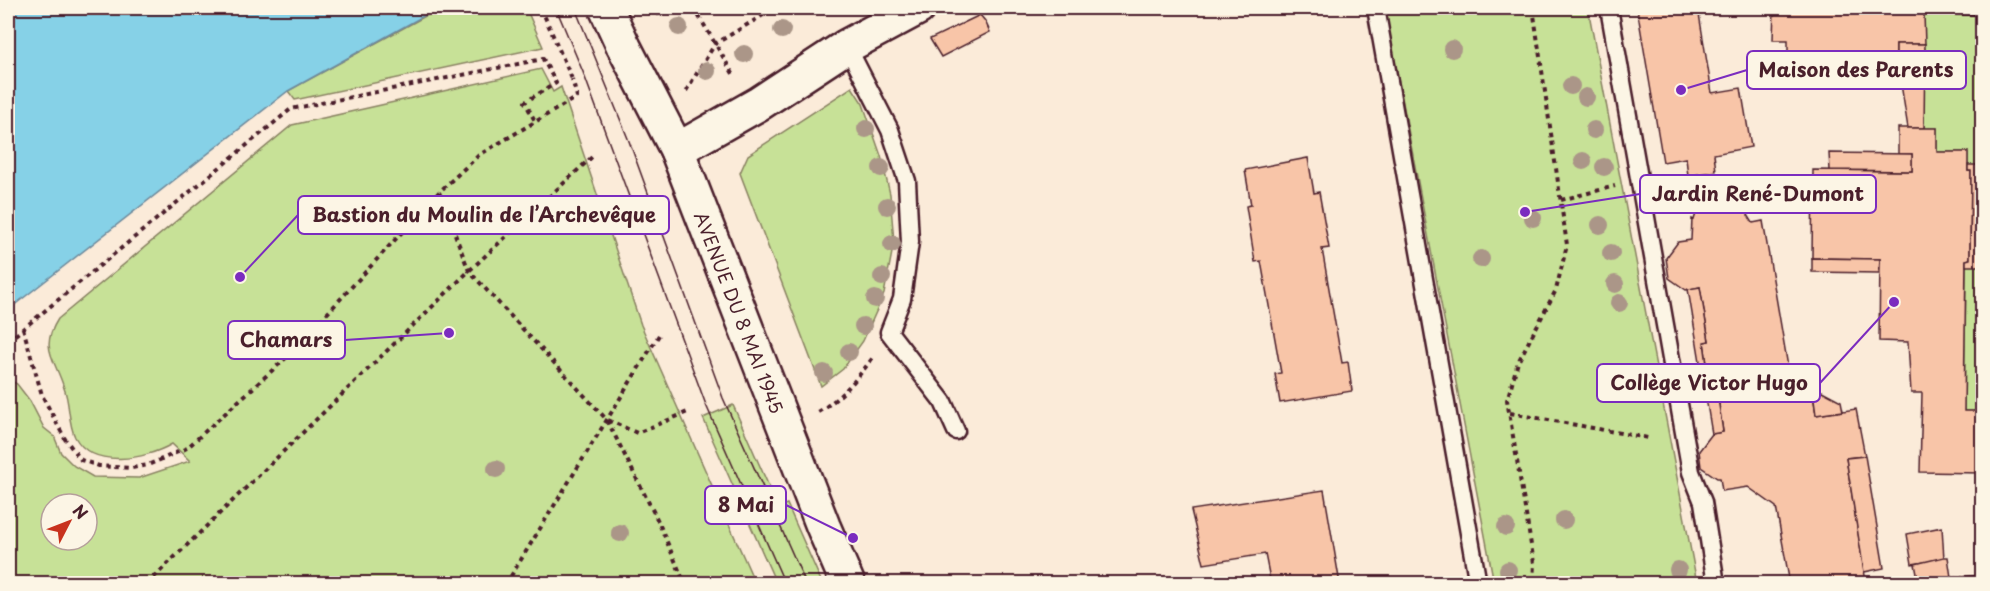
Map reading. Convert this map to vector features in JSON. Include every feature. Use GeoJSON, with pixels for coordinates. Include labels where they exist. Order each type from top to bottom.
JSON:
{"type":"FeatureCollection","features":[{"type":"Feature","properties":{"kind":"main road","name":"AVENUE DU 8 MAI 1945"},"geometry":{"type":"LineString","coordinates":[[606,8],[677,150],[823,526],[848,584]]}},
{"type":"Feature","properties":{"kind":"main road"},"geometry":{"type":"LineString","coordinates":[[677,150],[760,103],[847,46],[918,8]]}},
{"type":"Feature","properties":{"kind":"lane"},"geometry":{"type":"LineString","coordinates":[[1376,8],[1478,584]]}},
{"type":"Feature","properties":{"kind":"lane"},"geometry":{"type":"LineString","coordinates":[[1609,8],[1691,472],[1703,502],[1716,584]]}},
{"type":"Feature","properties":{"kind":"lane"},"geometry":{"type":"LineString","coordinates":[[847,46],[890,130],[907,181],[910,242],[902,298],[890,332],[943,402],[956,431]]}},
{"type":"Feature","properties":{"kind":"path"},"geometry":{"type":"LineString","coordinates":[[23,328],[42,395],[65,439],[81,460],[99,466],[132,468],[188,448],[288,356],[439,192],[479,155],[577,97],[572,79],[541,8]]}},
{"type":"Feature","properties":{"kind":"path"},"geometry":{"type":"LineString","coordinates":[[652,8],[656,15],[668,8]]}},
{"type":"Feature","properties":{"kind":"path"},"geometry":{"type":"LineString","coordinates":[[694,8],[740,86]]}},
{"type":"Feature","properties":{"kind":"path"},"geometry":{"type":"LineString","coordinates":[[686,92],[715,44],[775,8]]}},
{"type":"Feature","properties":{"kind":"path"},"geometry":{"type":"LineString","coordinates":[[1533,8],[1567,245],[1556,290],[1518,362],[1508,400],[1534,563],[1533,584]]}},
{"type":"Feature","properties":{"kind":"path"},"geometry":{"type":"LineString","coordinates":[[8,341],[291,109],[543,59],[556,83],[525,102],[535,121]]}},
{"type":"Feature","properties":{"kind":"path"},"geometry":{"type":"LineString","coordinates":[[147,584],[469,271],[593,156]]}},
{"type":"Feature","properties":{"kind":"path"},"geometry":{"type":"LineString","coordinates":[[1561,200],[1639,180]]}},
{"type":"Feature","properties":{"kind":"path"},"geometry":{"type":"LineString","coordinates":[[439,192],[469,271],[607,420],[658,521],[685,584]]}},
{"type":"Feature","properties":{"kind":"path"},"geometry":{"type":"LineString","coordinates":[[257,328],[288,356]]}},
{"type":"Feature","properties":{"kind":"path"},"geometry":{"type":"LineString","coordinates":[[818,412],[831,404],[856,380],[890,332]]}},
{"type":"Feature","properties":{"kind":"path"},"geometry":{"type":"LineString","coordinates":[[506,584],[659,335]]}},
{"type":"Feature","properties":{"kind":"path"},"geometry":{"type":"LineString","coordinates":[[607,420],[637,433],[690,411]]}},
{"type":"Feature","properties":{"kind":"path"},"geometry":{"type":"LineString","coordinates":[[1509,413],[1648,438]]}},
{"type":"Feature","properties":{"kind":"green space"},"geometry":{"type":"Polygon","coordinates":[[[440,8],[526,8],[543,47],[295,100],[288,91],[440,8]]]}},
{"type":"Feature","properties":{"kind":"green space"},"geometry":{"type":"Polygon","coordinates":[[[1385,8],[1588,8],[1697,583],[1494,583],[1385,8]]]}},
{"type":"Feature","properties":{"kind":"green space"},"geometry":{"type":"Polygon","coordinates":[[[1924,14],[1982,15],[1982,411],[1964,411],[1968,152],[1937,152],[1937,128],[1924,128],[1924,14]]]}},
{"type":"Feature","properties":{"kind":"green space"},"geometry":{"type":"Polygon","coordinates":[[[541,69],[553,92],[561,87],[641,325],[755,583],[8,583],[8,379],[17,384],[30,401],[44,428],[54,436],[61,453],[74,466],[93,477],[139,478],[190,461],[172,444],[148,454],[121,458],[107,458],[83,447],[75,437],[66,394],[50,354],[52,329],[58,319],[292,125],[541,69]]]}},
{"type":"Feature","properties":{"kind":"green space"},"geometry":{"type":"Polygon","coordinates":[[[852,87],[863,104],[881,156],[890,194],[894,242],[884,294],[863,341],[843,369],[821,386],[740,173],[748,155],[852,87]]]}},
{"type":"Feature","properties":{"kind":"green space"},"geometry":{"type":"Polygon","coordinates":[[[733,405],[778,507],[787,504],[822,583],[776,583],[703,418],[733,405]]]}},
{"type":"Feature","properties":{"kind":"water"},"geometry":{"type":"Polygon","coordinates":[[[8,8],[438,8],[288,91],[8,310],[8,8]]]}},
{"type":"Feature","properties":{"kind":"building"},"geometry":{"type":"Polygon","coordinates":[[[1637,8],[1698,8],[1712,93],[1741,88],[1751,147],[1714,154],[1716,171],[1688,176],[1686,158],[1663,162],[1637,8]]]}},
{"type":"Feature","properties":{"kind":"building"},"geometry":{"type":"Polygon","coordinates":[[[1774,8],[1982,8],[1982,15],[1924,14],[1925,44],[1896,44],[1896,55],[1902,55],[1901,84],[1835,83],[1835,75],[1808,75],[1788,54],[1788,40],[1773,40],[1774,8]]]}},
{"type":"Feature","properties":{"kind":"building"},"geometry":{"type":"Polygon","coordinates":[[[980,15],[990,32],[941,57],[930,39],[980,15]]]}},
{"type":"Feature","properties":{"kind":"building"},"geometry":{"type":"Polygon","coordinates":[[[1896,44],[1925,44],[1924,128],[1908,128],[1901,84],[1902,55],[1896,55],[1896,44]]]}},
{"type":"Feature","properties":{"kind":"building"},"geometry":{"type":"Polygon","coordinates":[[[1898,128],[1937,128],[1937,152],[1968,152],[1968,171],[1971,171],[1970,259],[1966,260],[1964,411],[1982,411],[1982,473],[1920,472],[1922,393],[1911,393],[1908,342],[1879,341],[1880,259],[1812,258],[1813,170],[1912,171],[1912,154],[1898,154],[1898,128]]]}},
{"type":"Feature","properties":{"kind":"building"},"geometry":{"type":"Polygon","coordinates":[[[1829,153],[1912,154],[1912,171],[1830,170],[1829,153]]]}},
{"type":"Feature","properties":{"kind":"building"},"geometry":{"type":"Polygon","coordinates":[[[1308,158],[1314,193],[1319,192],[1329,248],[1322,249],[1342,363],[1348,362],[1352,391],[1280,403],[1275,374],[1281,373],[1261,261],[1255,262],[1246,206],[1251,205],[1245,170],[1308,158]]]}},
{"type":"Feature","properties":{"kind":"building"},"geometry":{"type":"Polygon","coordinates":[[[1968,165],[1982,165],[1982,266],[1966,266],[1966,260],[1970,259],[1971,171],[1968,171],[1968,165]]]}},
{"type":"Feature","properties":{"kind":"building"},"geometry":{"type":"Polygon","coordinates":[[[1722,197],[1739,202],[1738,204],[1750,213],[1748,215],[1753,223],[1763,221],[1793,396],[1813,393],[1816,415],[1856,409],[1865,456],[1846,458],[1866,582],[1879,581],[1879,584],[1790,584],[1776,507],[1748,487],[1722,491],[1720,478],[1701,467],[1699,451],[1712,434],[1723,432],[1715,378],[1709,379],[1704,342],[1709,341],[1700,287],[1686,290],[1669,278],[1666,258],[1678,242],[1691,240],[1692,219],[1694,220],[1698,207],[1701,208],[1709,202],[1708,200],[1722,199],[1722,197]]]}},
{"type":"Feature","properties":{"kind":"building"},"geometry":{"type":"Polygon","coordinates":[[[1812,258],[1880,259],[1879,273],[1812,272],[1812,258]]]}},
{"type":"Feature","properties":{"kind":"building"},"geometry":{"type":"Polygon","coordinates":[[[1700,287],[1709,341],[1704,342],[1709,379],[1715,378],[1723,432],[1712,434],[1688,289],[1700,287]]]}},
{"type":"Feature","properties":{"kind":"building"},"geometry":{"type":"Polygon","coordinates":[[[1822,391],[1841,401],[1843,411],[1816,415],[1813,393],[1822,391]]]}},
{"type":"Feature","properties":{"kind":"building"},"geometry":{"type":"Polygon","coordinates":[[[1865,456],[1884,568],[1864,572],[1846,458],[1865,456]]]}},
{"type":"Feature","properties":{"kind":"building"},"geometry":{"type":"Polygon","coordinates":[[[1324,490],[1340,584],[1271,584],[1265,554],[1204,564],[1191,510],[1324,490]]]}},
{"type":"Feature","properties":{"kind":"building"},"geometry":{"type":"Polygon","coordinates":[[[1942,527],[1944,559],[1912,564],[1907,534],[1942,527]]]}},
{"type":"Feature","properties":{"kind":"building"},"geometry":{"type":"Polygon","coordinates":[[[1948,557],[1952,584],[1919,584],[1915,564],[1948,557]]]}},
{"type":"Feature","properties":{"kind":"building"},"geometry":{"type":"Polygon","coordinates":[[[1982,575],[1982,584],[1952,584],[1952,578],[1982,575]]]}},
{"type":"Feature","properties":{"kind":"tram line"},"geometry":{"type":"LineString","coordinates":[[556,8],[583,72],[706,405],[785,584]]}},
{"type":"Feature","properties":{"kind":"tram line"},"geometry":{"type":"LineString","coordinates":[[575,8],[629,141],[723,398],[806,584]]}},
{"type":"Feature","properties":{"kind":"place","name":"Maison des Parents"},"geometry":{"type":"Point","coordinates":[1681,90]}},
{"type":"Feature","properties":{"kind":"place","name":"Jardin René-Dumont"},"geometry":{"type":"Point","coordinates":[1525,212]}},
{"type":"Feature","properties":{"kind":"place","name":"Bastion du Moulin de l’Archevêque"},"geometry":{"type":"Point","coordinates":[240,277]}},
{"type":"Feature","properties":{"kind":"place","name":"Collège Victor Hugo"},"geometry":{"type":"Point","coordinates":[1894,302]}},
{"type":"Feature","properties":{"kind":"place","name":"Chamars"},"geometry":{"type":"Point","coordinates":[449,333]}},
{"type":"Feature","properties":{"kind":"place","name":"8 Mai"},"geometry":{"type":"Point","coordinates":[853,538]}}]}
